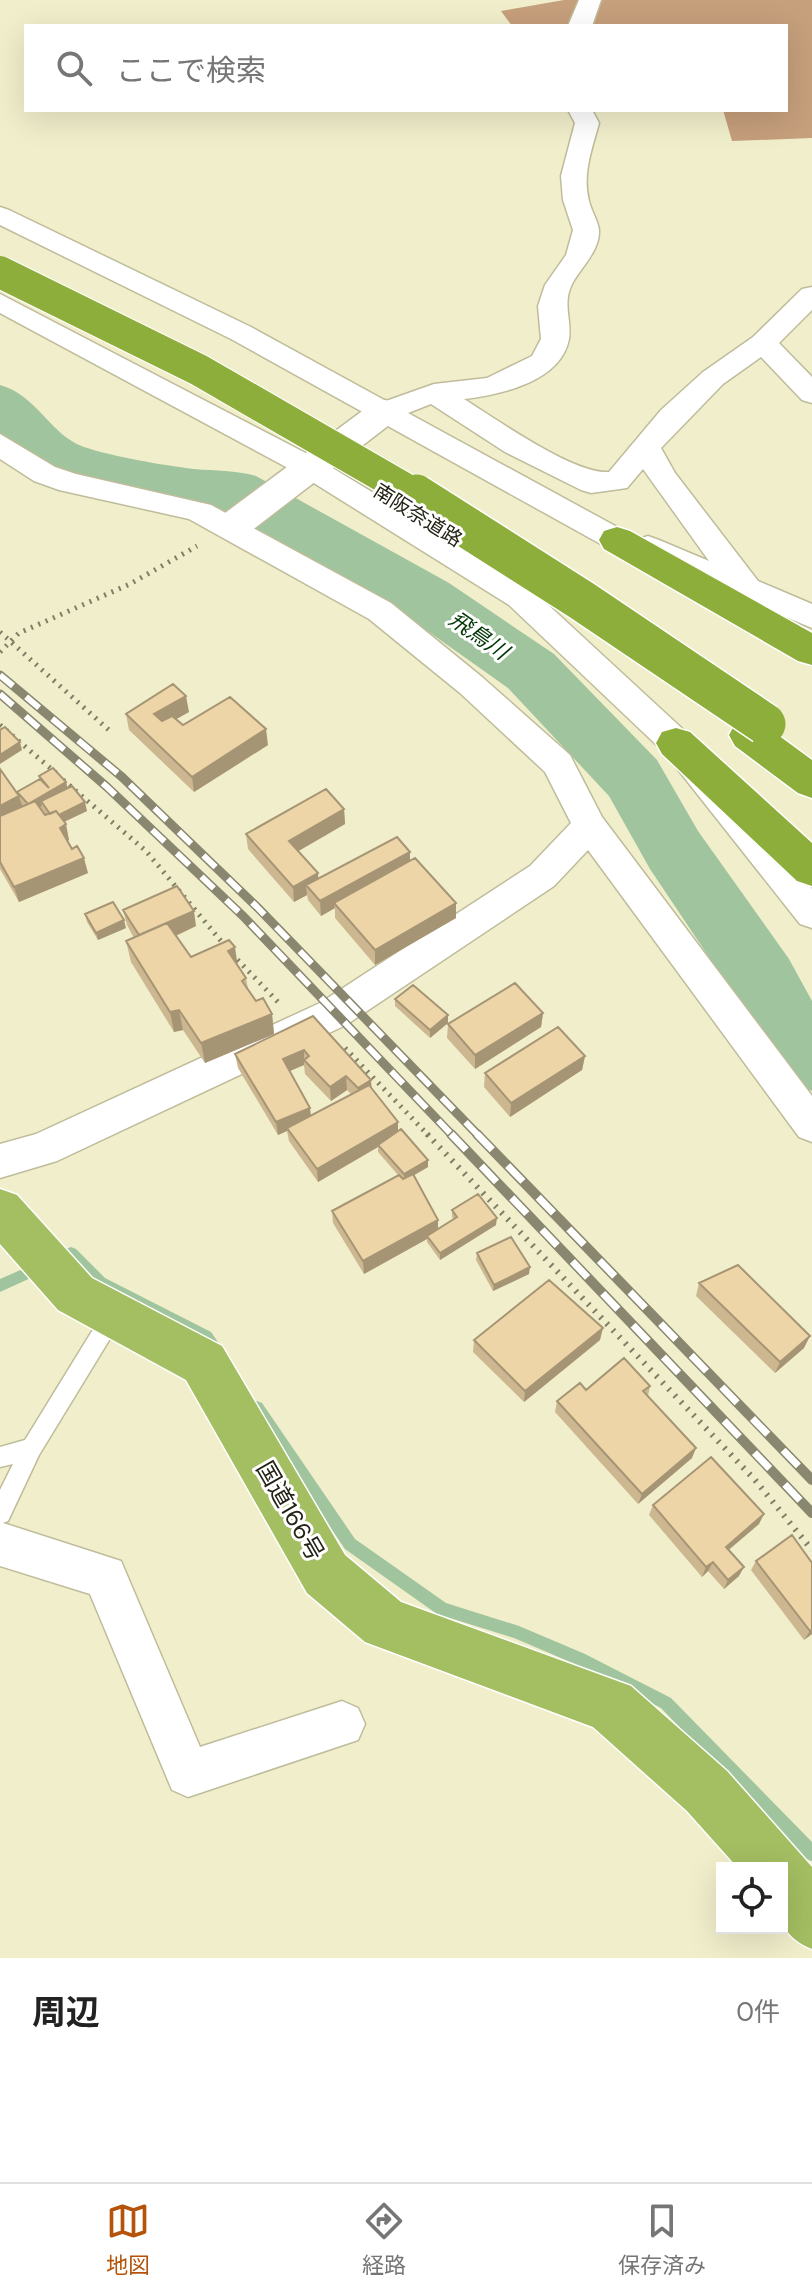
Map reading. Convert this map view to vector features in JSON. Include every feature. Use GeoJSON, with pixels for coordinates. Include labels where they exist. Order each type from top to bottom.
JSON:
{"type":"FeatureCollection","features":[{"type":"Feature","properties":{"kind":"highway","name":"南阪奈道路"},"geometry":{"type":"LineString","coordinates":[[0,272],[129,334],[352,458],[555,584],[757,730],[812,782]]}},
{"type":"Feature","properties":{"kind":"highway","name":"南阪奈道路"},"geometry":{"type":"LineString","coordinates":[[0,286],[117,344],[342,467],[757,730],[812,759]]}},
{"type":"Feature","properties":{"kind":"highway"},"geometry":{"type":"LineString","coordinates":[[617,540],[812,651]]}},
{"type":"Feature","properties":{"kind":"highway"},"geometry":{"type":"LineString","coordinates":[[676,743],[812,869]]}},
{"type":"Feature","properties":{"kind":"highway","name":"国道166号"},"geometry":{"type":"LineString","coordinates":[[0,1210],[77,1290],[204,1363],[326,1574],[384,1623],[611,1706],[707,1791],[772,1862]]}},
{"type":"Feature","properties":{"kind":"highway"},"geometry":{"type":"LineString","coordinates":[[788,1883],[812,1919]]}},
{"type":"Feature","properties":{"kind":"street"},"geometry":{"type":"LineString","coordinates":[[581,24],[590,0]]}},
{"type":"Feature","properties":{"kind":"street"},"geometry":{"type":"LineString","coordinates":[[232,527],[385,411],[434,393],[493,387],[543,362],[555,339],[552,306],[558,285],[579,255],[586,230],[575,205],[571,180],[587,123],[581,112]]}},
{"type":"Feature","properties":{"kind":"street"},"geometry":{"type":"LineString","coordinates":[[0,215],[241,333],[617,540]]}},
{"type":"Feature","properties":{"kind":"street"},"geometry":{"type":"LineString","coordinates":[[0,302],[520,597],[676,743],[812,914]]}},
{"type":"Feature","properties":{"kind":"street"},"geometry":{"type":"LineString","coordinates":[[434,393],[515,445],[591,483],[617,481],[671,417],[713,378],[763,343],[806,307]]}},
{"type":"Feature","properties":{"kind":"street"},"geometry":{"type":"LineString","coordinates":[[763,343],[812,394]]}},
{"type":"Feature","properties":{"kind":"street"},"geometry":{"type":"LineString","coordinates":[[0,444],[48,476],[101,491],[177,504],[232,527],[380,611],[471,685],[558,764],[589,826],[812,1125]]}},
{"type":"Feature","properties":{"kind":"street"},"geometry":{"type":"LineString","coordinates":[[646,448],[664,479],[747,589]]}},
{"type":"Feature","properties":{"kind":"street"},"geometry":{"type":"LineString","coordinates":[[520,486],[812,617]]}},
{"type":"Feature","properties":{"kind":"street"},"geometry":{"type":"LineString","coordinates":[[0,1161],[43,1149],[310,1026],[542,876],[589,826]]}},
{"type":"Feature","properties":{"kind":"street"},"geometry":{"type":"LineString","coordinates":[[0,1544],[105,1577],[188,1774],[342,1724]]}},
{"type":"Feature","properties":{"kind":"lane"},"geometry":{"type":"LineString","coordinates":[[0,1513],[32,1448],[77,1290]]}},
{"type":"Feature","properties":{"kind":"lane"},"geometry":{"type":"LineString","coordinates":[[0,1457],[32,1448]]}},
{"type":"Feature","properties":{"kind":"path"},"geometry":{"type":"LineString","coordinates":[[0,652],[10,639],[130,584],[232,527]]}},
{"type":"Feature","properties":{"kind":"path"},"geometry":{"type":"LineString","coordinates":[[0,632],[10,639],[13,647],[111,732]]}},
{"type":"Feature","properties":{"kind":"path"},"geometry":{"type":"LineString","coordinates":[[0,725],[146,851],[212,932],[310,1026],[384,1085],[755,1480],[812,1550]]}},
{"type":"Feature","properties":{"kind":"shaded area"},"geometry":{"type":"Polygon","coordinates":[[[564,0],[812,0],[812,138],[732,141],[724,112],[788,112],[788,24],[511,24],[501,11],[564,0]]]}},
{"type":"Feature","properties":{"kind":"building"},"geometry":{"type":"Polygon","coordinates":[[[173,684],[186,696],[154,714],[162,721],[172,716],[183,725],[230,697],[266,729],[192,777],[126,714],[173,684]]]}},
{"type":"Feature","properties":{"kind":"building"},"geometry":{"type":"Polygon","coordinates":[[[5,727],[20,742],[0,755],[0,730],[5,727]]]}},
{"type":"Feature","properties":{"kind":"building"},"geometry":{"type":"Polygon","coordinates":[[[53,768],[66,782],[28,804],[17,792],[40,779],[49,788],[39,776],[53,768]]]}},
{"type":"Feature","properties":{"kind":"building"},"geometry":{"type":"Polygon","coordinates":[[[0,769],[19,796],[0,806],[0,769]]]}},
{"type":"Feature","properties":{"kind":"building"},"geometry":{"type":"Polygon","coordinates":[[[72,786],[85,802],[59,815],[56,811],[50,814],[41,801],[72,786]]]}},
{"type":"Feature","properties":{"kind":"building"},"geometry":{"type":"Polygon","coordinates":[[[326,789],[344,809],[289,841],[318,873],[293,887],[246,834],[326,789]]]}},
{"type":"Feature","properties":{"kind":"building"},"geometry":{"type":"Polygon","coordinates":[[[35,801],[45,815],[56,811],[66,824],[60,828],[72,849],[77,846],[84,858],[14,887],[0,862],[0,816],[35,801]]]}},
{"type":"Feature","properties":{"kind":"building"},"geometry":{"type":"Polygon","coordinates":[[[397,837],[410,852],[320,901],[306,885],[397,837]]]}},
{"type":"Feature","properties":{"kind":"building"},"geometry":{"type":"Polygon","coordinates":[[[415,858],[456,903],[375,950],[334,903],[415,858]]]}},
{"type":"Feature","properties":{"kind":"building"},"geometry":{"type":"Polygon","coordinates":[[[177,886],[194,911],[139,935],[123,910],[177,886]]]}},
{"type":"Feature","properties":{"kind":"building"},"geometry":{"type":"Polygon","coordinates":[[[113,902],[124,920],[96,933],[85,914],[113,902]]]}},
{"type":"Feature","properties":{"kind":"building"},"geometry":{"type":"Polygon","coordinates":[[[167,923],[191,957],[229,940],[235,947],[228,951],[246,978],[242,981],[256,1001],[263,998],[272,1014],[201,1043],[179,1010],[170,1012],[126,941],[167,923]]]}},
{"type":"Feature","properties":{"kind":"building"},"geometry":{"type":"Polygon","coordinates":[[[515,983],[543,1013],[475,1055],[448,1024],[515,983]]]}},
{"type":"Feature","properties":{"kind":"building"},"geometry":{"type":"Polygon","coordinates":[[[413,985],[448,1015],[430,1030],[395,999],[413,985]]]}},
{"type":"Feature","properties":{"kind":"building"},"geometry":{"type":"Polygon","coordinates":[[[313,1016],[371,1080],[358,1088],[346,1076],[330,1087],[304,1060],[309,1056],[304,1050],[283,1059],[310,1108],[276,1122],[235,1054],[313,1016]]]}},
{"type":"Feature","properties":{"kind":"building"},"geometry":{"type":"Polygon","coordinates":[[[558,1027],[585,1056],[511,1103],[485,1073],[558,1027]]]}},
{"type":"Feature","properties":{"kind":"building"},"geometry":{"type":"Polygon","coordinates":[[[369,1085],[398,1122],[317,1169],[287,1128],[369,1085]]]}},
{"type":"Feature","properties":{"kind":"building"},"geometry":{"type":"Polygon","coordinates":[[[401,1129],[428,1160],[404,1174],[378,1145],[401,1129]]]}},
{"type":"Feature","properties":{"kind":"building"},"geometry":{"type":"Polygon","coordinates":[[[413,1174],[438,1220],[363,1261],[332,1211],[399,1175],[403,1179],[413,1174]]]}},
{"type":"Feature","properties":{"kind":"building"},"geometry":{"type":"Polygon","coordinates":[[[478,1194],[497,1218],[440,1253],[427,1236],[457,1217],[452,1210],[478,1194]]]}},
{"type":"Feature","properties":{"kind":"building"},"geometry":{"type":"Polygon","coordinates":[[[511,1237],[530,1267],[494,1285],[477,1253],[511,1237]]]}},
{"type":"Feature","properties":{"kind":"building"},"geometry":{"type":"Polygon","coordinates":[[[738,1265],[810,1336],[780,1362],[699,1283],[738,1265]]]}},
{"type":"Feature","properties":{"kind":"building"},"geometry":{"type":"Polygon","coordinates":[[[549,1280],[603,1328],[525,1391],[474,1340],[549,1280]]]}},
{"type":"Feature","properties":{"kind":"building"},"geometry":{"type":"Polygon","coordinates":[[[624,1358],[650,1386],[643,1391],[696,1448],[642,1494],[557,1401],[580,1383],[586,1390],[624,1358]]]}},
{"type":"Feature","properties":{"kind":"building"},"geometry":{"type":"Polygon","coordinates":[[[711,1457],[764,1514],[726,1547],[744,1567],[728,1580],[713,1562],[706,1567],[653,1505],[711,1457]]]}},
{"type":"Feature","properties":{"kind":"building"},"geometry":{"type":"Polygon","coordinates":[[[792,1535],[812,1563],[810,1631],[756,1561],[792,1535]]]}},
{"type":"Feature","properties":{"kind":"waterway","name":"飛鳥川"},"geometry":{"type":"LineString","coordinates":[[0,403],[35,440],[63,462],[194,489],[235,490],[427,599],[531,671],[633,778],[674,850],[764,980],[779,1013],[812,1059]]}},
{"type":"Feature","properties":{"kind":"waterway"},"geometry":{"type":"LineString","coordinates":[[57,1259],[71,1253],[100,1282],[206,1337],[217,1351]]}},
{"type":"Feature","properties":{"kind":"waterway"},"geometry":{"type":"LineString","coordinates":[[0,1286],[41,1267]]}},
{"type":"Feature","properties":{"kind":"waterway"},"geometry":{"type":"LineString","coordinates":[[257,1408],[350,1544],[442,1609],[514,1631],[580,1659],[666,1703],[812,1853]]}},
{"type":"Feature","properties":{"kind":"railway"},"geometry":{"type":"LineString","coordinates":[[0,675],[122,777],[257,907],[479,1136]]}},
{"type":"Feature","properties":{"kind":"railway"},"geometry":{"type":"LineString","coordinates":[[0,694],[107,787],[243,916],[453,1136]]}},
{"type":"Feature","properties":{"kind":"railway"},"geometry":{"type":"LineString","coordinates":[[451,1134],[812,1513]]}},
{"type":"Feature","properties":{"kind":"railway"},"geometry":{"type":"LineString","coordinates":[[477,1134],[812,1480]]}}]}
